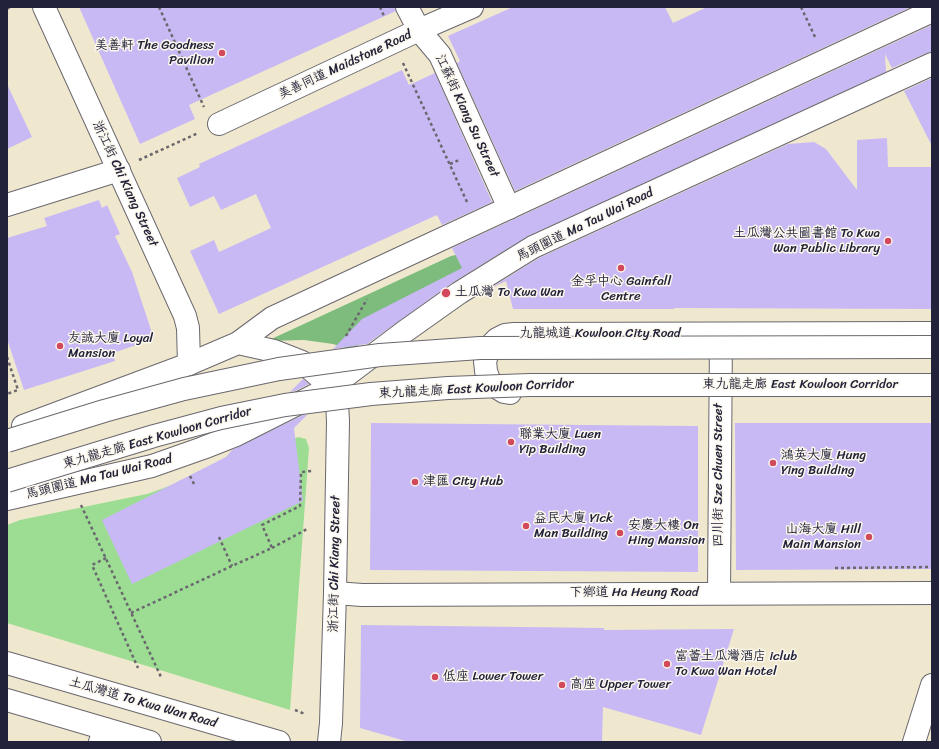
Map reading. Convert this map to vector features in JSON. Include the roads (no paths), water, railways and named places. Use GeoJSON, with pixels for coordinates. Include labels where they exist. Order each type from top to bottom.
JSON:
{"type":"FeatureCollection","features":[{"type":"Feature","properties":{"kind":"main road","name":"浙江街 Chi Kiang Street"},"geometry":{"type":"LineString","coordinates":[[44,7],[128,165],[185,316],[189,336],[189,364]]}},
{"type":"Feature","properties":{"kind":"main road","name":"江蘇街 Kiang Su Street"},"geometry":{"type":"LineString","coordinates":[[408,7],[419,30],[440,55],[509,208]]}},
{"type":"Feature","properties":{"kind":"main road","name":"美善同道 Maidstone Road"},"geometry":{"type":"LineString","coordinates":[[216,125],[419,30],[472,7]]}},
{"type":"Feature","properties":{"kind":"main road"},"geometry":{"type":"LineString","coordinates":[[7,433],[189,364],[238,343],[272,318],[932,11]]}},
{"type":"Feature","properties":{"kind":"main road","name":"馬頭圍道 Ma Tau Wai Road"},"geometry":{"type":"LineString","coordinates":[[7,499],[152,466],[236,435],[331,387],[458,293],[533,247],[932,64]]}},
{"type":"Feature","properties":{"kind":"main road"},"geometry":{"type":"LineString","coordinates":[[7,205],[128,165]]}},
{"type":"Feature","properties":{"kind":"main road","name":"九龍城道 Kowloon City Road"},"geometry":{"type":"LineString","coordinates":[[932,333],[514,334],[505,335],[497,339],[491,345],[485,361],[489,380],[504,392],[514,394],[932,393]]}},
{"type":"Feature","properties":{"kind":"main road","name":"四川街 Sze Chuen Street"},"geometry":{"type":"LineString","coordinates":[[718,593],[721,334]]}},
{"type":"Feature","properties":{"kind":"main road"},"geometry":{"type":"LineString","coordinates":[[238,343],[274,352],[302,362],[331,387]]}},
{"type":"Feature","properties":{"kind":"main road"},"geometry":{"type":"LineString","coordinates":[[7,433],[104,411],[184,389],[279,369],[380,355],[434,350],[494,348],[932,347]]}},
{"type":"Feature","properties":{"kind":"main road","name":"東九龍走廊 East Kowloon Corridor"},"geometry":{"type":"LineString","coordinates":[[7,482],[154,436],[221,418],[285,405],[370,394],[448,388],[530,385],[932,385]]}},
{"type":"Feature","properties":{"kind":"main road","name":"浙江街 Chi Kiang Street"},"geometry":{"type":"LineString","coordinates":[[329,742],[332,715],[338,421],[337,403],[331,387]]}},
{"type":"Feature","properties":{"kind":"main road","name":"下鄉道 Ha Heung Road"},"geometry":{"type":"LineString","coordinates":[[335,594],[932,593]]}},
{"type":"Feature","properties":{"kind":"main road","name":"土瓜灣道 To Kwa Wan Road"},"geometry":{"type":"LineString","coordinates":[[7,663],[280,742]]}},
{"type":"Feature","properties":{"kind":"main road"},"geometry":{"type":"LineString","coordinates":[[914,742],[932,685]]}},
{"type":"Feature","properties":{"kind":"main road"},"geometry":{"type":"LineString","coordinates":[[7,700],[103,735],[150,742]]}},
{"type":"Feature","properties":{"kind":"place","name":"美善軒 The Goodness Pavilion"},"geometry":{"type":"Point","coordinates":[222,53]}},
{"type":"Feature","properties":{"kind":"place","name":"土瓜灣公共圖書館 To Kwa Wan Public Library"},"geometry":{"type":"Point","coordinates":[888,241]}},
{"type":"Feature","properties":{"kind":"place","name":"金孚中心 Gainfall Centre"},"geometry":{"type":"Point","coordinates":[621,268]}},
{"type":"Feature","properties":{"kind":"place","name":"土瓜灣 To Kwa Wan"},"geometry":{"type":"Point","coordinates":[446,293]}},
{"type":"Feature","properties":{"kind":"place","name":"友誠大廈 Loyal Mansion"},"geometry":{"type":"Point","coordinates":[60,346]}},
{"type":"Feature","properties":{"kind":"place","name":"聯業大廈 Luen Yip Building"},"geometry":{"type":"Point","coordinates":[511,442]}},
{"type":"Feature","properties":{"kind":"place","name":"鴻英大廈 Hung Ying Building"},"geometry":{"type":"Point","coordinates":[773,463]}},
{"type":"Feature","properties":{"kind":"place","name":"津匯 City Hub"},"geometry":{"type":"Point","coordinates":[415,482]}},
{"type":"Feature","properties":{"kind":"place","name":"益民大廈 Yick Man Building"},"geometry":{"type":"Point","coordinates":[526,526]}},
{"type":"Feature","properties":{"kind":"place","name":"安慶大樓 On Hing Mansion"},"geometry":{"type":"Point","coordinates":[620,533]}},
{"type":"Feature","properties":{"kind":"place","name":"山海大廈 Hill Main Mansion"},"geometry":{"type":"Point","coordinates":[869,537]}},
{"type":"Feature","properties":{"kind":"place","name":"富薈土瓜灣酒店 iclub To Kwa Wan Hotel"},"geometry":{"type":"Point","coordinates":[667,664]}},
{"type":"Feature","properties":{"kind":"place","name":"低座 Lower Tower"},"geometry":{"type":"Point","coordinates":[435,677]}},
{"type":"Feature","properties":{"kind":"place","name":"高座 Upper Tower"},"geometry":{"type":"Point","coordinates":[562,685]}}]}
